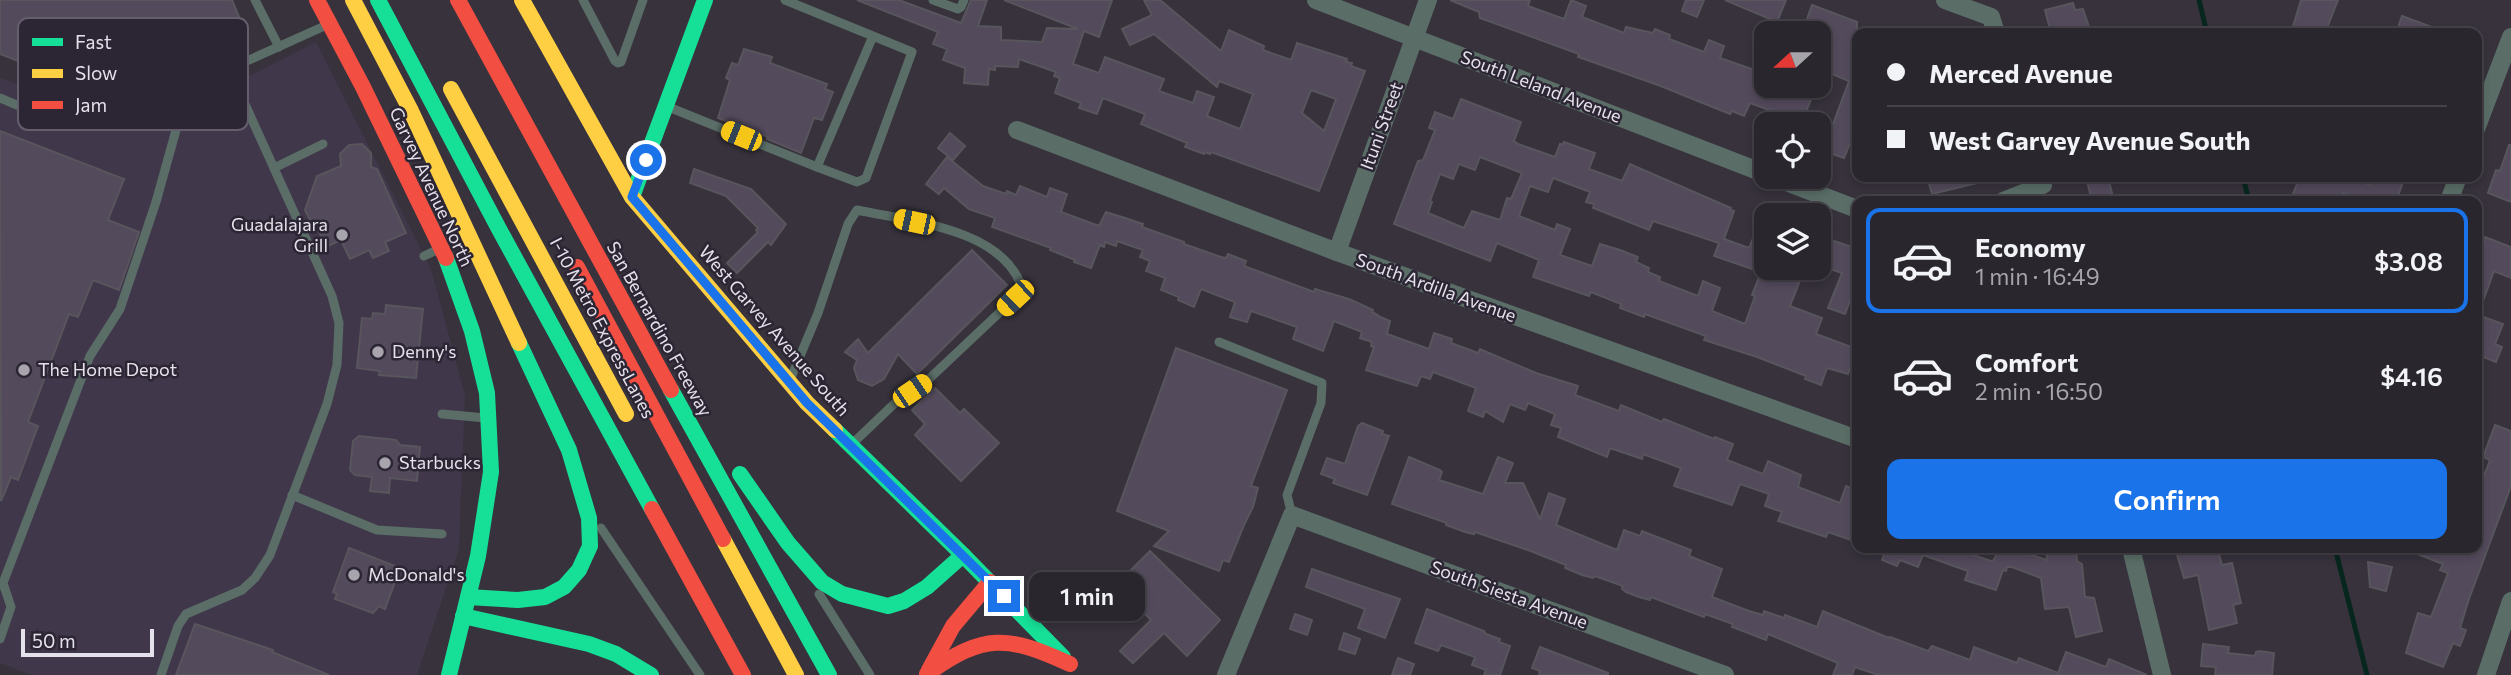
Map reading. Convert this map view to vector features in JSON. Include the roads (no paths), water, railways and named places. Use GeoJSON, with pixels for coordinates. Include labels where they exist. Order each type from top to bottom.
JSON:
{"type":"FeatureCollection","features":[{"type":"Feature","properties":{"kind":"main road","name":"Garvey Avenue North"},"geometry":{"type":"LineString","coordinates":[[317,0],[442,248],[472,331],[487,393],[491,472],[478,556],[449,675]]}},
{"type":"Feature","properties":{"kind":"main road"},"geometry":{"type":"LineString","coordinates":[[353,0],[410,109],[569,450],[589,518],[590,546],[579,570],[564,587],[545,597],[518,600],[468,597]]}},
{"type":"Feature","properties":{"kind":"main road"},"geometry":{"type":"LineString","coordinates":[[378,0],[499,229],[743,675]]}},
{"type":"Feature","properties":{"kind":"main road","name":"San Bernardino Freeway"},"geometry":{"type":"LineString","coordinates":[[458,0],[829,675]]}},
{"type":"Feature","properties":{"kind":"main road","name":"West Garvey Avenue South"},"geometry":{"type":"LineString","coordinates":[[522,0],[632,197],[789,382],[1076,670]]}},
{"type":"Feature","properties":{"kind":"main road"},"geometry":{"type":"LineString","coordinates":[[632,197],[705,0]]}},
{"type":"Feature","properties":{"kind":"main road","name":"I-10 Metro ExpressLanes"},"geometry":{"type":"LineString","coordinates":[[442,72],[633,428]]}},
{"type":"Feature","properties":{"kind":"main road","name":"I-10 Metro ExpressLanes"},"geometry":{"type":"LineString","coordinates":[[567,247],[796,675]]}},
{"type":"Feature","properties":{"kind":"main road"},"geometry":{"type":"LineString","coordinates":[[596,254],[714,435]]}},
{"type":"Feature","properties":{"kind":"main road"},"geometry":{"type":"LineString","coordinates":[[729,457],[788,543],[822,582],[852,597],[888,606],[904,601],[927,587],[963,555]]}},
{"type":"Feature","properties":{"kind":"main road"},"geometry":{"type":"LineString","coordinates":[[927,675],[953,625],[990,582]]}},
{"type":"Feature","properties":{"kind":"main road"},"geometry":{"type":"LineString","coordinates":[[463,616],[589,644],[616,654],[651,675]]}},
{"type":"Feature","properties":{"kind":"main road"},"geometry":{"type":"LineString","coordinates":[[927,675],[961,651],[994,641],[1031,646],[1076,670]]}},
{"type":"Feature","properties":{"kind":"street","name":"South Leland Avenue"},"geometry":{"type":"LineString","coordinates":[[1316,0],[1754,169]]}},
{"type":"Feature","properties":{"kind":"street","name":"Ituni Street"},"geometry":{"type":"LineString","coordinates":[[1337,252],[1428,0]]}},
{"type":"Feature","properties":{"kind":"street"},"geometry":{"type":"LineString","coordinates":[[1945,0],[1994,25]]}},
{"type":"Feature","properties":{"kind":"street"},"geometry":{"type":"LineString","coordinates":[[2482,113],[2511,37]]}},
{"type":"Feature","properties":{"kind":"street","name":"South Ardilla Avenue"},"geometry":{"type":"LineString","coordinates":[[1017,130],[1337,252],[1852,437]]}},
{"type":"Feature","properties":{"kind":"street"},"geometry":{"type":"LineString","coordinates":[[2018,196],[2043,188]]}},
{"type":"Feature","properties":{"kind":"street"},"geometry":{"type":"LineString","coordinates":[[1804,189],[1852,207]]}},
{"type":"Feature","properties":{"kind":"street"},"geometry":{"type":"LineString","coordinates":[[1226,675],[1292,515]]}},
{"type":"Feature","properties":{"kind":"street","name":"South Siesta Avenue"},"geometry":{"type":"LineString","coordinates":[[1292,515],[1725,675]]}},
{"type":"Feature","properties":{"kind":"street"},"geometry":{"type":"LineString","coordinates":[[2132,553],[2162,675]]}},
{"type":"Feature","properties":{"kind":"street"},"geometry":{"type":"LineString","coordinates":[[2486,675],[2511,601]]}},
{"type":"Feature","properties":{"kind":"lane"},"geometry":{"type":"LineString","coordinates":[[255,0],[279,47]]}},
{"type":"Feature","properties":{"kind":"lane"},"geometry":{"type":"LineString","coordinates":[[583,0],[618,63],[643,0]]}},
{"type":"Feature","properties":{"kind":"lane"},"geometry":{"type":"LineString","coordinates":[[666,105],[857,182],[866,178],[912,52],[785,0]]}},
{"type":"Feature","properties":{"kind":"lane"},"geometry":{"type":"LineString","coordinates":[[933,0],[957,9],[964,0]]}},
{"type":"Feature","properties":{"kind":"lane"},"geometry":{"type":"LineString","coordinates":[[248,61],[330,24]]}},
{"type":"Feature","properties":{"kind":"lane"},"geometry":{"type":"LineString","coordinates":[[817,167],[873,36]]}},
{"type":"Feature","properties":{"kind":"lane"},"geometry":{"type":"LineString","coordinates":[[0,98],[18,106]]}},
{"type":"Feature","properties":{"kind":"lane"},"geometry":{"type":"LineString","coordinates":[[160,675],[177,626],[186,614],[242,590],[256,578],[270,555],[327,404],[337,365],[340,323],[332,296],[248,110]]}},
{"type":"Feature","properties":{"kind":"lane"},"geometry":{"type":"LineString","coordinates":[[0,639],[12,607],[2,584],[90,356],[120,309],[156,202],[176,130]]}},
{"type":"Feature","properties":{"kind":"lane"},"geometry":{"type":"LineString","coordinates":[[274,167],[323,145]]}},
{"type":"Feature","properties":{"kind":"lane"},"geometry":{"type":"LineString","coordinates":[[789,382],[818,313],[848,224],[856,210],[957,232],[985,244],[1006,262],[1017,275],[1021,285],[1015,298],[929,379],[895,403],[850,445]]}},
{"type":"Feature","properties":{"kind":"lane"},"geometry":{"type":"LineString","coordinates":[[424,256],[442,248]]}},
{"type":"Feature","properties":{"kind":"lane"},"geometry":{"type":"LineString","coordinates":[[1219,342],[1322,383],[1321,403],[1287,495],[1292,515]]}},
{"type":"Feature","properties":{"kind":"lane"},"geometry":{"type":"LineString","coordinates":[[442,414],[488,418]]}},
{"type":"Feature","properties":{"kind":"lane"},"geometry":{"type":"LineString","coordinates":[[582,493],[609,542],[700,675]]}},
{"type":"Feature","properties":{"kind":"lane"},"geometry":{"type":"LineString","coordinates":[[292,495],[377,530],[442,534]]}},
{"type":"Feature","properties":{"kind":"lane"},"geometry":{"type":"LineString","coordinates":[[788,543],[870,675]]}},
{"type":"Feature","properties":{"kind":"waterway"},"geometry":{"type":"LineString","coordinates":[[2199,0],[2206,28]]}},
{"type":"Feature","properties":{"kind":"waterway"},"geometry":{"type":"LineString","coordinates":[[2244,182],[2248,196]]}},
{"type":"Feature","properties":{"kind":"waterway"},"geometry":{"type":"LineString","coordinates":[[2336,553],[2367,675]]}},
{"type":"Feature","properties":{"kind":"place","name":"Guadalajara Grill"},"geometry":{"type":"Point","coordinates":[342,235]}},
{"type":"Feature","properties":{"kind":"place","name":"Denny's"},"geometry":{"type":"Point","coordinates":[378,352]}},
{"type":"Feature","properties":{"kind":"place","name":"The Home Depot"},"geometry":{"type":"Point","coordinates":[24,370]}},
{"type":"Feature","properties":{"kind":"place","name":"Starbucks"},"geometry":{"type":"Point","coordinates":[385,463]}},
{"type":"Feature","properties":{"kind":"place","name":"McDonald's"},"geometry":{"type":"Point","coordinates":[354,575]}}]}
